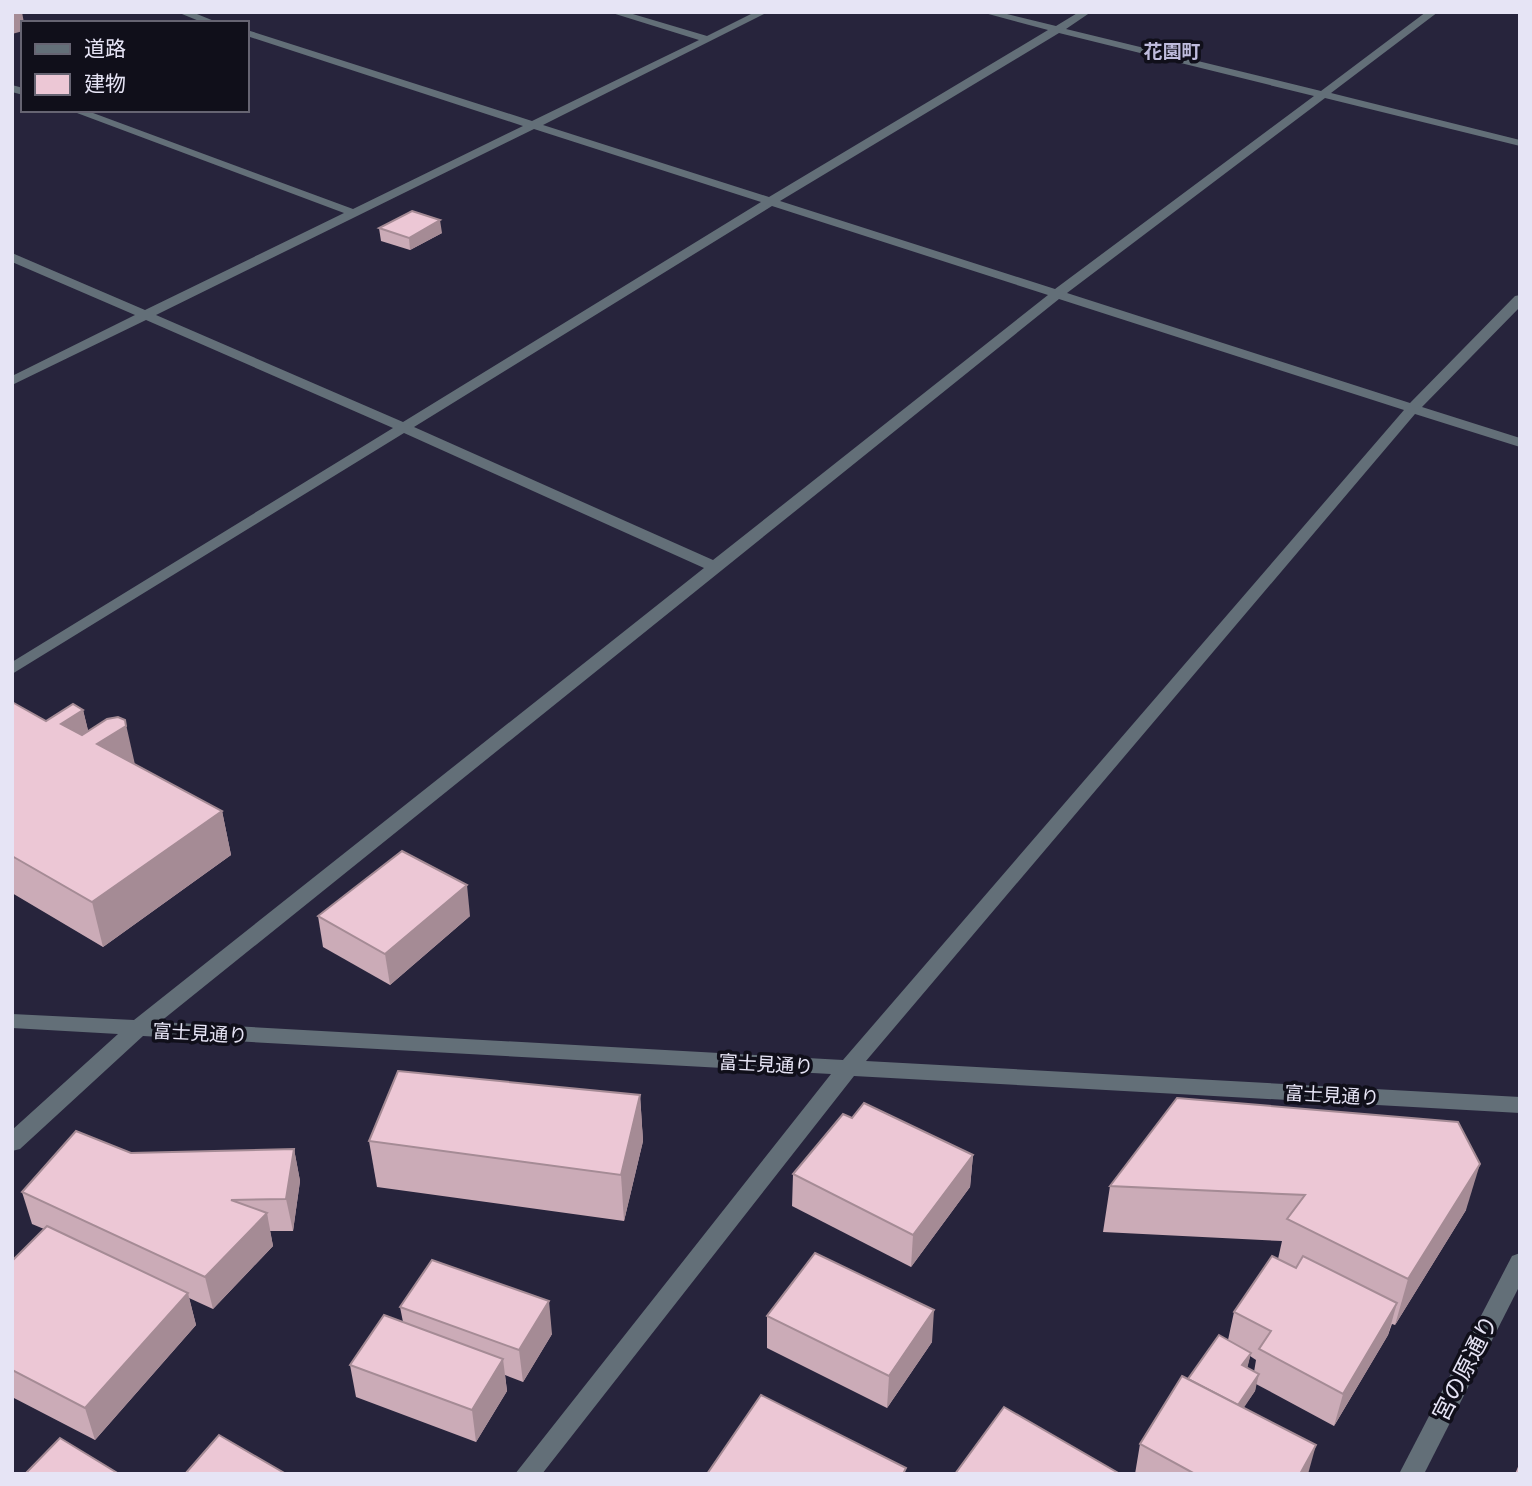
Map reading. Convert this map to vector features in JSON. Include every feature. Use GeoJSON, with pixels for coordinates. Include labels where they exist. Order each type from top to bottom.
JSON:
{"type":"FeatureCollection","features":[{"type":"Feature","properties":{"kind":"street"},"geometry":{"type":"LineString","coordinates":[[182,12],[208,21]]}},
{"type":"Feature","properties":{"kind":"street"},"geometry":{"type":"LineString","coordinates":[[12,381],[764,12]]}},
{"type":"Feature","properties":{"kind":"street"},"geometry":{"type":"LineString","coordinates":[[986,12],[1520,143]]}},
{"type":"Feature","properties":{"kind":"street"},"geometry":{"type":"LineString","coordinates":[[12,668],[1086,12]]}},
{"type":"Feature","properties":{"kind":"street"},"geometry":{"type":"LineString","coordinates":[[12,1143],[137,1029],[1057,294],[1433,12]]}},
{"type":"Feature","properties":{"kind":"street"},"geometry":{"type":"LineString","coordinates":[[623,13],[708,39]]}},
{"type":"Feature","properties":{"kind":"street"},"geometry":{"type":"LineString","coordinates":[[248,33],[1520,443]]}},
{"type":"Feature","properties":{"kind":"street"},"geometry":{"type":"LineString","coordinates":[[79,112],[354,213]]}},
{"type":"Feature","properties":{"kind":"street"},"geometry":{"type":"LineString","coordinates":[[12,257],[149,315],[715,567]]}},
{"type":"Feature","properties":{"kind":"street"},"geometry":{"type":"LineString","coordinates":[[527,1474],[847,1069],[1413,408],[1520,299]]}},
{"type":"Feature","properties":{"kind":"street","name":"富士見通り"},"geometry":{"type":"LineString","coordinates":[[12,1021],[1520,1105]]}},
{"type":"Feature","properties":{"kind":"street","name":"宮の原通り"},"geometry":{"type":"LineString","coordinates":[[1411,1474],[1520,1262]]}},
{"type":"Feature","properties":{"kind":"building"},"geometry":{"type":"Polygon","coordinates":[[[412,211],[440,220],[409,238],[379,228],[412,211]]]}},
{"type":"Feature","properties":{"kind":"building"},"geometry":{"type":"Polygon","coordinates":[[[12,702],[46,721],[73,704],[83,710],[61,724],[82,735],[107,719],[118,717],[125,720],[126,726],[97,744],[222,811],[92,902],[12,856],[12,702]]]}},
{"type":"Feature","properties":{"kind":"building"},"geometry":{"type":"Polygon","coordinates":[[[402,851],[467,885],[385,954],[318,916],[402,851]]]}},
{"type":"Feature","properties":{"kind":"building"},"geometry":{"type":"Polygon","coordinates":[[[398,1071],[640,1095],[621,1175],[369,1141],[398,1071]]]}},
{"type":"Feature","properties":{"kind":"building"},"geometry":{"type":"Polygon","coordinates":[[[1177,1098],[1458,1122],[1480,1164],[1408,1279],[1287,1219],[1305,1195],[1110,1186],[1177,1098]]]}},
{"type":"Feature","properties":{"kind":"building"},"geometry":{"type":"Polygon","coordinates":[[[864,1103],[973,1155],[913,1235],[793,1174],[843,1114],[852,1118],[864,1103]]]}},
{"type":"Feature","properties":{"kind":"building"},"geometry":{"type":"Polygon","coordinates":[[[76,1131],[131,1153],[294,1149],[286,1199],[231,1200],[267,1213],[205,1277],[22,1192],[76,1131]]]}},
{"type":"Feature","properties":{"kind":"building"},"geometry":{"type":"Polygon","coordinates":[[[47,1226],[188,1293],[85,1408],[12,1370],[12,1261],[47,1226]]]}},
{"type":"Feature","properties":{"kind":"building"},"geometry":{"type":"Polygon","coordinates":[[[815,1253],[934,1310],[889,1376],[767,1316],[815,1253]]]}},
{"type":"Feature","properties":{"kind":"building"},"geometry":{"type":"Polygon","coordinates":[[[1272,1256],[1296,1268],[1303,1256],[1397,1303],[1343,1394],[1259,1349],[1271,1331],[1234,1312],[1272,1256]]]}},
{"type":"Feature","properties":{"kind":"building"},"geometry":{"type":"Polygon","coordinates":[[[432,1260],[549,1301],[519,1350],[400,1307],[432,1260]]]}},
{"type":"Feature","properties":{"kind":"building"},"geometry":{"type":"Polygon","coordinates":[[[384,1315],[503,1359],[472,1410],[350,1365],[384,1315]]]}},
{"type":"Feature","properties":{"kind":"building"},"geometry":{"type":"Polygon","coordinates":[[[1219,1335],[1251,1353],[1242,1365],[1259,1374],[1238,1405],[1188,1379],[1219,1335]]]}},
{"type":"Feature","properties":{"kind":"building"},"geometry":{"type":"Polygon","coordinates":[[[1182,1376],[1316,1445],[1300,1474],[1195,1474],[1140,1444],[1182,1376]]]}},
{"type":"Feature","properties":{"kind":"building"},"geometry":{"type":"Polygon","coordinates":[[[761,1395],[906,1468],[903,1474],[707,1474],[761,1395]]]}},
{"type":"Feature","properties":{"kind":"building"},"geometry":{"type":"Polygon","coordinates":[[[1004,1407],[1120,1474],[955,1474],[1004,1407]]]}},
{"type":"Feature","properties":{"kind":"building"},"geometry":{"type":"Polygon","coordinates":[[[219,1435],[286,1474],[185,1474],[219,1435]]]}},
{"type":"Feature","properties":{"kind":"building"},"geometry":{"type":"Polygon","coordinates":[[[60,1438],[119,1474],[25,1474],[60,1438]]]}},
{"type":"Feature","properties":{"kind":"district","name":"花園町"},"geometry":{"type":"Point","coordinates":[1172,51]}}]}
